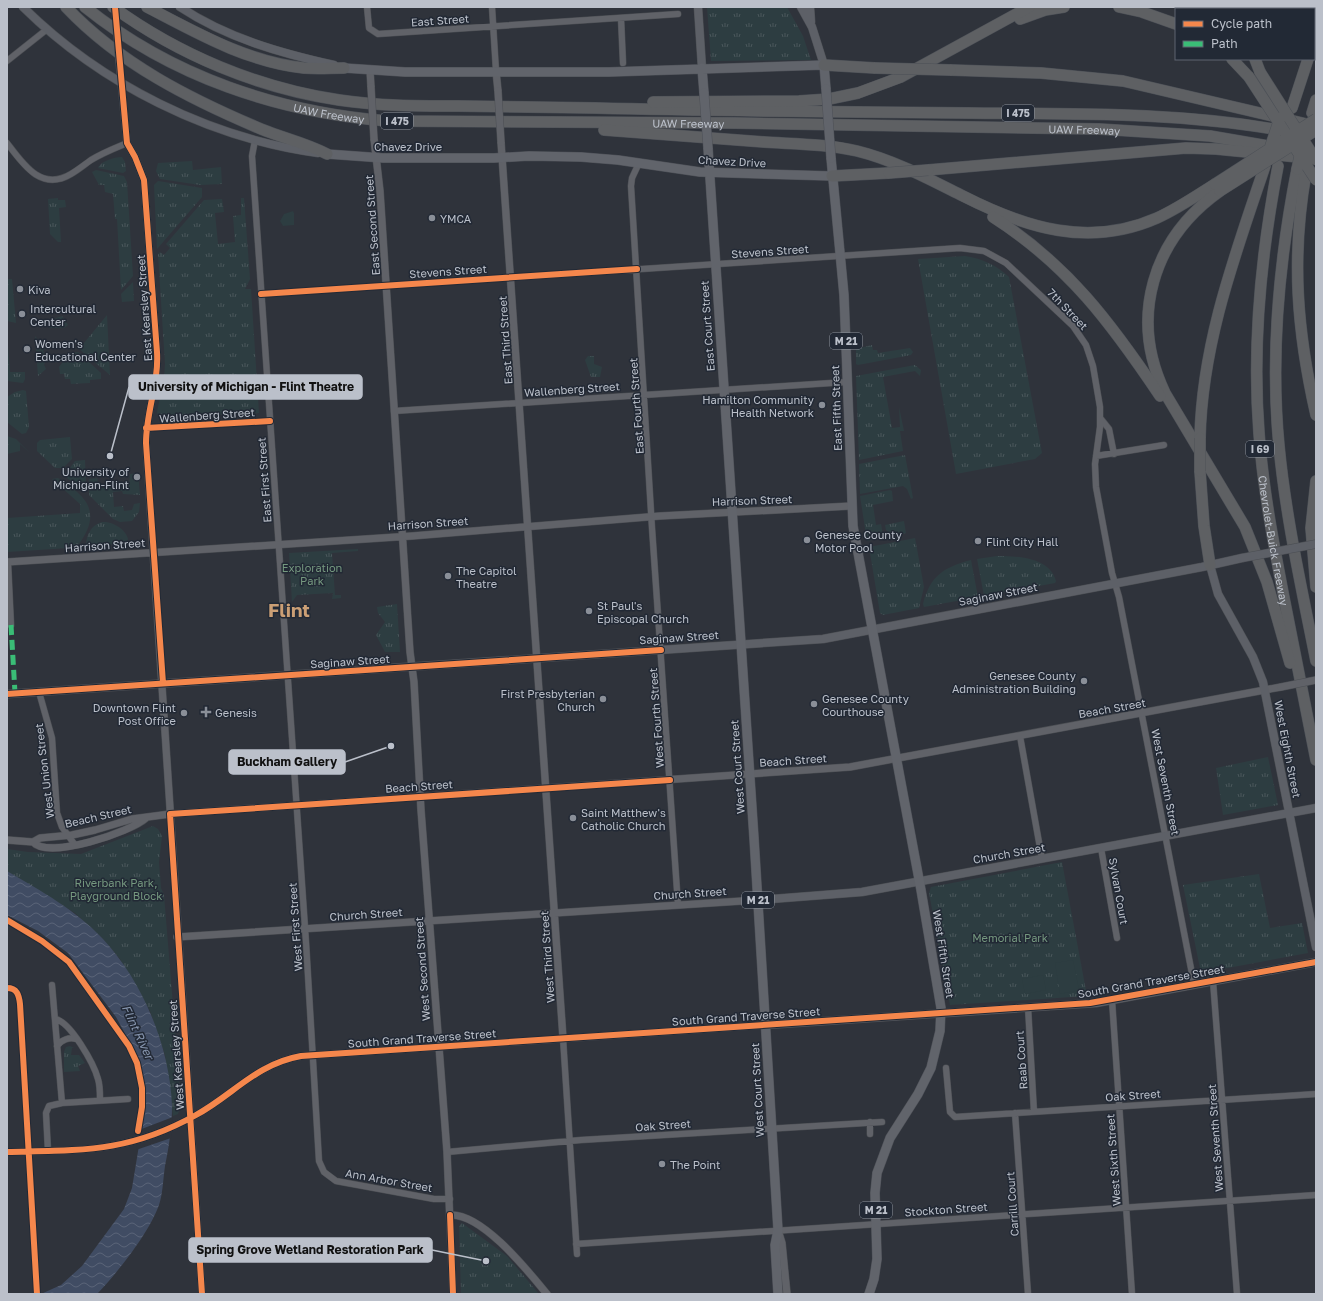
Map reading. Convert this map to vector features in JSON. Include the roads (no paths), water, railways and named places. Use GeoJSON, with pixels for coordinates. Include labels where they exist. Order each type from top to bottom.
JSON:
{"type":"FeatureCollection","features":[{"type":"Feature","properties":{"kind":"highway"},"geometry":{"type":"LineString","coordinates":[[66,7],[102,41],[145,72],[254,126],[327,154]]}},
{"type":"Feature","properties":{"kind":"highway","name":"UAW Freeway"},"geometry":{"type":"LineString","coordinates":[[85,7],[133,41],[184,70],[218,84],[280,104],[336,116],[388,121],[1099,129],[1210,136],[1316,155]]}},
{"type":"Feature","properties":{"kind":"highway","name":"UAW Freeway"},"geometry":{"type":"LineString","coordinates":[[114,7],[158,36],[205,60],[257,80],[296,92],[337,100],[377,104],[1144,116],[1236,123],[1316,137]]}},
{"type":"Feature","properties":{"kind":"highway"},"geometry":{"type":"LineString","coordinates":[[147,7],[204,37],[259,58],[305,68],[344,68]]}},
{"type":"Feature","properties":{"kind":"highway"},"geometry":{"type":"LineString","coordinates":[[942,56],[1029,7]]}},
{"type":"Feature","properties":{"kind":"highway"},"geometry":{"type":"LineString","coordinates":[[541,107],[653,102],[799,101],[829,99],[858,93],[886,84],[1031,14],[1064,7]]}},
{"type":"Feature","properties":{"kind":"highway"},"geometry":{"type":"LineString","coordinates":[[1119,7],[1142,12],[1175,24]]}},
{"type":"Feature","properties":{"kind":"highway"},"geometry":{"type":"LineString","coordinates":[[1233,60],[1249,77],[1316,180]]}},
{"type":"Feature","properties":{"kind":"highway"},"geometry":{"type":"LineString","coordinates":[[1254,60],[1260,72],[1316,160]]}},
{"type":"Feature","properties":{"kind":"highway"},"geometry":{"type":"LineString","coordinates":[[1210,565],[1204,526],[1196,440],[1206,371],[1220,304],[1232,262],[1265,166],[1288,107],[1303,60]]}},
{"type":"Feature","properties":{"kind":"highway","name":"Chevrolet-Buick Freeway"},"geometry":{"type":"LineString","coordinates":[[1308,60],[1288,107],[1264,244],[1258,305],[1256,370],[1258,425],[1270,527],[1316,760]]}},
{"type":"Feature","properties":{"kind":"highway"},"geometry":{"type":"LineString","coordinates":[[824,65],[1056,74],[1123,81],[1316,126],[1301,171],[1297,301],[1302,345],[1316,415]]}},
{"type":"Feature","properties":{"kind":"highway","name":"Chevrolet-Buick Freeway"},"geometry":{"type":"LineString","coordinates":[[1316,100],[1314,116],[1301,171],[1280,277],[1276,338],[1276,401],[1284,494],[1316,661]]}},
{"type":"Feature","properties":{"kind":"highway"},"geometry":{"type":"LineString","coordinates":[[1310,728],[1269,588],[1257,553],[1231,502],[1196,440],[1165,393],[1152,361],[1148,332],[1149,301],[1159,265],[1178,230],[1217,188],[1314,116]]}},
{"type":"Feature","properties":{"kind":"highway"},"geometry":{"type":"LineString","coordinates":[[516,123],[845,149],[928,174],[991,210],[1018,221],[1052,230],[1084,233],[1114,230],[1147,222],[1172,211],[1217,188],[1316,130]]}},
{"type":"Feature","properties":{"kind":"highway"},"geometry":{"type":"LineString","coordinates":[[832,176],[889,173],[928,174],[1186,148],[1216,149],[1316,160]]}},
{"type":"Feature","properties":{"kind":"highway"},"geometry":{"type":"LineString","coordinates":[[928,174],[1014,231],[1049,258],[1073,282],[1113,328],[1196,440]]}},
{"type":"Feature","properties":{"kind":"highway"},"geometry":{"type":"LineString","coordinates":[[1316,481],[1311,528],[1316,587]]}},
{"type":"Feature","properties":{"kind":"main road","name":"Chavez Drive"},"geometry":{"type":"LineString","coordinates":[[23,7],[46,30],[121,82],[187,116],[255,140],[290,149],[376,158],[575,157],[709,172],[832,176]]}},
{"type":"Feature","properties":{"kind":"main road"},"geometry":{"type":"LineString","coordinates":[[180,7],[218,28],[253,43],[294,56],[344,68],[405,72],[609,72],[824,65],[812,27],[801,7]]}},
{"type":"Feature","properties":{"kind":"main road","name":"East Court Street"},"geometry":{"type":"LineString","coordinates":[[698,7],[740,644]]}},
{"type":"Feature","properties":{"kind":"main road"},"geometry":{"type":"LineString","coordinates":[[810,7],[812,27]]}},
{"type":"Feature","properties":{"kind":"main road","name":"East Fifth Street"},"geometry":{"type":"LineString","coordinates":[[824,65],[832,176],[841,256],[851,506],[854,534],[872,630]]}},
{"type":"Feature","properties":{"kind":"main road","name":"Saginaw Street"},"geometry":{"type":"LineString","coordinates":[[7,694],[823,639],[1316,544]]}},
{"type":"Feature","properties":{"kind":"main road","name":"West Eighth Street"},"geometry":{"type":"LineString","coordinates":[[1210,565],[1218,594],[1256,663],[1265,690],[1316,947]]}},
{"type":"Feature","properties":{"kind":"main road","name":"West Fifth Street"},"geometry":{"type":"LineString","coordinates":[[869,1294],[875,1276],[877,1259],[875,1187],[879,1166],[892,1133],[916,1099],[929,1073],[937,1044],[941,1013],[939,990],[920,881],[872,630]]}},
{"type":"Feature","properties":{"kind":"main road","name":"West Court Street"},"geometry":{"type":"LineString","coordinates":[[740,644],[750,774],[778,1230],[775,1245],[778,1294]]}},
{"type":"Feature","properties":{"kind":"main road","name":"Church Street"},"geometry":{"type":"LineString","coordinates":[[758,900],[840,895],[1312,809]]}},
{"type":"Feature","properties":{"kind":"main road","name":"South Grand Traverse Street"},"geometry":{"type":"LineString","coordinates":[[765,1025],[1028,1008],[1112,1000],[1316,962]]}},
{"type":"Feature","properties":{"kind":"street","name":"East Kearsley Street"},"geometry":{"type":"LineString","coordinates":[[114,7],[127,143],[135,157],[144,180],[157,344],[156,378],[146,428],[162,683]]}},
{"type":"Feature","properties":{"kind":"street","name":"East Street"},"geometry":{"type":"LineString","coordinates":[[367,7],[368,25],[371,31],[378,34],[678,14]]}},
{"type":"Feature","properties":{"kind":"street","name":"East Third Street"},"geometry":{"type":"LineString","coordinates":[[492,7],[536,658]]}},
{"type":"Feature","properties":{"kind":"street"},"geometry":{"type":"LineString","coordinates":[[620,18],[623,63]]}},
{"type":"Feature","properties":{"kind":"street"},"geometry":{"type":"LineString","coordinates":[[7,61],[46,30]]}},
{"type":"Feature","properties":{"kind":"street","name":"East Second Street"},"geometry":{"type":"LineString","coordinates":[[370,70],[412,667]]}},
{"type":"Feature","properties":{"kind":"street","name":"East First Street"},"geometry":{"type":"LineString","coordinates":[[255,140],[252,154],[287,675]]}},
{"type":"Feature","properties":{"kind":"street"},"geometry":{"type":"LineString","coordinates":[[7,143],[32,173],[40,178],[50,180],[61,179],[68,176],[92,159],[127,143]]}},
{"type":"Feature","properties":{"kind":"street","name":"East Fourth Street"},"geometry":{"type":"LineString","coordinates":[[639,163],[631,183],[661,650]]}},
{"type":"Feature","properties":{"kind":"street","name":"Stevens Street"},"geometry":{"type":"LineString","coordinates":[[261,294],[960,248],[974,249],[993,255]]}},
{"type":"Feature","properties":{"kind":"street","name":"7th Street"},"geometry":{"type":"LineString","coordinates":[[993,255],[1014,269],[1082,337],[1088,350],[1099,396],[1101,419],[1096,456],[1095,475],[1097,495],[1112,573],[1116,583]]}},
{"type":"Feature","properties":{"kind":"street","name":"Wallenberg Street"},"geometry":{"type":"LineString","coordinates":[[394,411],[847,382]]}},
{"type":"Feature","properties":{"kind":"street","name":"7th Street"},"geometry":{"type":"LineString","coordinates":[[1101,419],[1109,429],[1114,454]]}},
{"type":"Feature","properties":{"kind":"street","name":"Wallenberg Street"},"geometry":{"type":"LineString","coordinates":[[146,428],[270,421]]}},
{"type":"Feature","properties":{"kind":"street"},"geometry":{"type":"LineString","coordinates":[[1096,456],[1164,445]]}},
{"type":"Feature","properties":{"kind":"street","name":"Harrison Street"},"geometry":{"type":"LineString","coordinates":[[7,562],[402,536],[652,517],[851,506]]}},
{"type":"Feature","properties":{"kind":"street"},"geometry":{"type":"LineString","coordinates":[[7,562],[11,625]]}},
{"type":"Feature","properties":{"kind":"street","name":"West Seventh Street"},"geometry":{"type":"LineString","coordinates":[[1116,583],[1194,984]]}},
{"type":"Feature","properties":{"kind":"street","name":"West Fourth Street"},"geometry":{"type":"LineString","coordinates":[[661,650],[678,905]]}},
{"type":"Feature","properties":{"kind":"street","name":"West Third Street"},"geometry":{"type":"LineString","coordinates":[[536,658],[564,1038],[577,1254]]}},
{"type":"Feature","properties":{"kind":"street","name":"West Second Street"},"geometry":{"type":"LineString","coordinates":[[412,667],[420,796],[450,1199],[453,1294]]}},
{"type":"Feature","properties":{"kind":"street","name":"West First Street"},"geometry":{"type":"LineString","coordinates":[[287,675],[305,930],[318,1157],[321,1166],[327,1175]]}},
{"type":"Feature","properties":{"kind":"street","name":"Beach Street"},"geometry":{"type":"LineString","coordinates":[[7,840],[33,842],[40,838],[68,836],[95,830],[132,819],[170,814],[835,768],[897,759],[1316,680]]}},
{"type":"Feature","properties":{"kind":"street","name":"West Kearsley Street"},"geometry":{"type":"LineString","coordinates":[[162,683],[177,937],[191,1118],[202,1294]]}},
{"type":"Feature","properties":{"kind":"street","name":"West Union Street"},"geometry":{"type":"LineString","coordinates":[[39,692],[50,729],[57,813],[60,824],[75,845]]}},
{"type":"Feature","properties":{"kind":"street"},"geometry":{"type":"LineString","coordinates":[[1020,736],[1042,859]]}},
{"type":"Feature","properties":{"kind":"street","name":"Beach Street"},"geometry":{"type":"LineString","coordinates":[[33,842],[38,846],[44,847],[75,845],[115,835],[138,825],[146,818]]}},
{"type":"Feature","properties":{"kind":"street","name":"Sylvan Court"},"geometry":{"type":"LineString","coordinates":[[1101,848],[1118,938]]}},
{"type":"Feature","properties":{"kind":"street","name":"Church Street"},"geometry":{"type":"LineString","coordinates":[[177,937],[758,900]]}},
{"type":"Feature","properties":{"kind":"street","name":"West Seventh Street"},"geometry":{"type":"LineString","coordinates":[[1213,981],[1237,1294]]}},
{"type":"Feature","properties":{"kind":"street"},"geometry":{"type":"LineString","coordinates":[[52,985],[62,1102]]}},
{"type":"Feature","properties":{"kind":"street","name":"West Sixth Street"},"geometry":{"type":"LineString","coordinates":[[1112,1000],[1132,1294]]}},
{"type":"Feature","properties":{"kind":"street","name":"Raab Court"},"geometry":{"type":"LineString","coordinates":[[1028,1008],[1034,1112]]}},
{"type":"Feature","properties":{"kind":"street"},"geometry":{"type":"LineString","coordinates":[[55,1019],[63,1022],[88,1057],[97,1076],[100,1100]]}},
{"type":"Feature","properties":{"kind":"street","name":"South Grand Traverse Street"},"geometry":{"type":"LineString","coordinates":[[7,1152],[94,1150],[132,1142],[173,1127],[191,1118],[265,1067],[285,1059],[312,1055],[439,1046],[765,1025]]}},
{"type":"Feature","properties":{"kind":"street"},"geometry":{"type":"LineString","coordinates":[[57,1046],[60,1042],[68,1039],[76,1039]]}},
{"type":"Feature","properties":{"kind":"street","name":"Oak Street"},"geometry":{"type":"LineString","coordinates":[[946,1068],[949,1111],[952,1116],[1316,1094]]}},
{"type":"Feature","properties":{"kind":"street"},"geometry":{"type":"LineString","coordinates":[[48,1151],[47,1111],[52,1105],[62,1102],[128,1099]]}},
{"type":"Feature","properties":{"kind":"street","name":"Carrill Court"},"geometry":{"type":"LineString","coordinates":[[1015,1113],[1028,1294]]}},
{"type":"Feature","properties":{"kind":"street"},"geometry":{"type":"LineString","coordinates":[[870,1122],[870,1134]]}},
{"type":"Feature","properties":{"kind":"street","name":"Oak Street"},"geometry":{"type":"LineString","coordinates":[[446,1152],[570,1141],[882,1122]]}},
{"type":"Feature","properties":{"kind":"street","name":"Ann Arbor Street"},"geometry":{"type":"LineString","coordinates":[[327,1175],[339,1182],[439,1200],[450,1199]]}},
{"type":"Feature","properties":{"kind":"street","name":"Stockton Street"},"geometry":{"type":"LineString","coordinates":[[576,1244],[1316,1195]]}},
{"type":"Feature","properties":{"kind":"street"},"geometry":{"type":"LineString","coordinates":[[450,1215],[462,1216],[503,1244],[547,1294]]}},
{"type":"Feature","properties":{"kind":"street"},"geometry":{"type":"LineString","coordinates":[[778,1230],[782,1243],[787,1294]]}},
{"type":"Feature","properties":{"kind":"water","name":"Flint River"},"geometry":{"type":"Polygon","coordinates":[[[7,871],[70,910],[103,939],[117,956],[142,995],[152,1016],[166,1061],[170,1084],[172,1114],[169,1144],[159,1205],[141,1240],[97,1294],[41,1294],[61,1285],[82,1266],[124,1209],[132,1188],[146,1103],[141,1063],[116,1017],[68,953],[38,931],[7,915],[7,871]]]}},
{"type":"Feature","properties":{"kind":"place","name":"YMCA"},"geometry":{"type":"Point","coordinates":[432,218]}},
{"type":"Feature","properties":{"kind":"place","name":"Kiva"},"geometry":{"type":"Point","coordinates":[20,289]}},
{"type":"Feature","properties":{"kind":"place","name":"Intercultural Center"},"geometry":{"type":"Point","coordinates":[22,314]}},
{"type":"Feature","properties":{"kind":"place","name":"Women's Educational Center"},"geometry":{"type":"Point","coordinates":[27,349]}},
{"type":"Feature","properties":{"kind":"place","name":"Hamilton Community Health Network"},"geometry":{"type":"Point","coordinates":[822,405]}},
{"type":"Feature","properties":{"kind":"place","name":"University of Michigan - Flint Theatre"},"geometry":{"type":"Point","coordinates":[110,456]}},
{"type":"Feature","properties":{"kind":"place","name":"University of Michigan-Flint"},"geometry":{"type":"Point","coordinates":[137,477]}},
{"type":"Feature","properties":{"kind":"place","name":"Genesee County Motor Pool"},"geometry":{"type":"Point","coordinates":[807,540]}},
{"type":"Feature","properties":{"kind":"place","name":"Flint City Hall"},"geometry":{"type":"Point","coordinates":[978,541]}},
{"type":"Feature","properties":{"kind":"place","name":"The Capitol Theatre"},"geometry":{"type":"Point","coordinates":[448,576]}},
{"type":"Feature","properties":{"kind":"place","name":"St Paul's Episcopal Church"},"geometry":{"type":"Point","coordinates":[589,611]}},
{"type":"Feature","properties":{"kind":"place","name":"Genesee County Administration Building"},"geometry":{"type":"Point","coordinates":[1084,681]}},
{"type":"Feature","properties":{"kind":"place","name":"First Presbyterian Church"},"geometry":{"type":"Point","coordinates":[603,699]}},
{"type":"Feature","properties":{"kind":"place","name":"Genesee County Courthouse"},"geometry":{"type":"Point","coordinates":[814,704]}},
{"type":"Feature","properties":{"kind":"place","name":"Genesis"},"geometry":{"type":"Point","coordinates":[206,712]}},
{"type":"Feature","properties":{"kind":"place","name":"Downtown Flint Post Office"},"geometry":{"type":"Point","coordinates":[184,713]}},
{"type":"Feature","properties":{"kind":"place","name":"Buckham Gallery"},"geometry":{"type":"Point","coordinates":[391,746]}},
{"type":"Feature","properties":{"kind":"place","name":"Saint Matthew's Catholic Church"},"geometry":{"type":"Point","coordinates":[573,818]}},
{"type":"Feature","properties":{"kind":"place","name":"The Point"},"geometry":{"type":"Point","coordinates":[662,1164]}},
{"type":"Feature","properties":{"kind":"place","name":"Spring Grove Wetland Restoration Park"},"geometry":{"type":"Point","coordinates":[486,1261]}},
{"type":"Feature","properties":{"kind":"district","name":"Flint"},"geometry":{"type":"Point","coordinates":[289,609]}},
{"type":"Feature","properties":{"kind":"park label","name":"Exploration Park"},"geometry":{"type":"Point","coordinates":[312,573]}},
{"type":"Feature","properties":{"kind":"park label","name":"Riverbank Park, Playground Block"},"geometry":{"type":"Point","coordinates":[116,888]}},
{"type":"Feature","properties":{"kind":"park label","name":"Memorial Park"},"geometry":{"type":"Point","coordinates":[1010,937]}}]}
